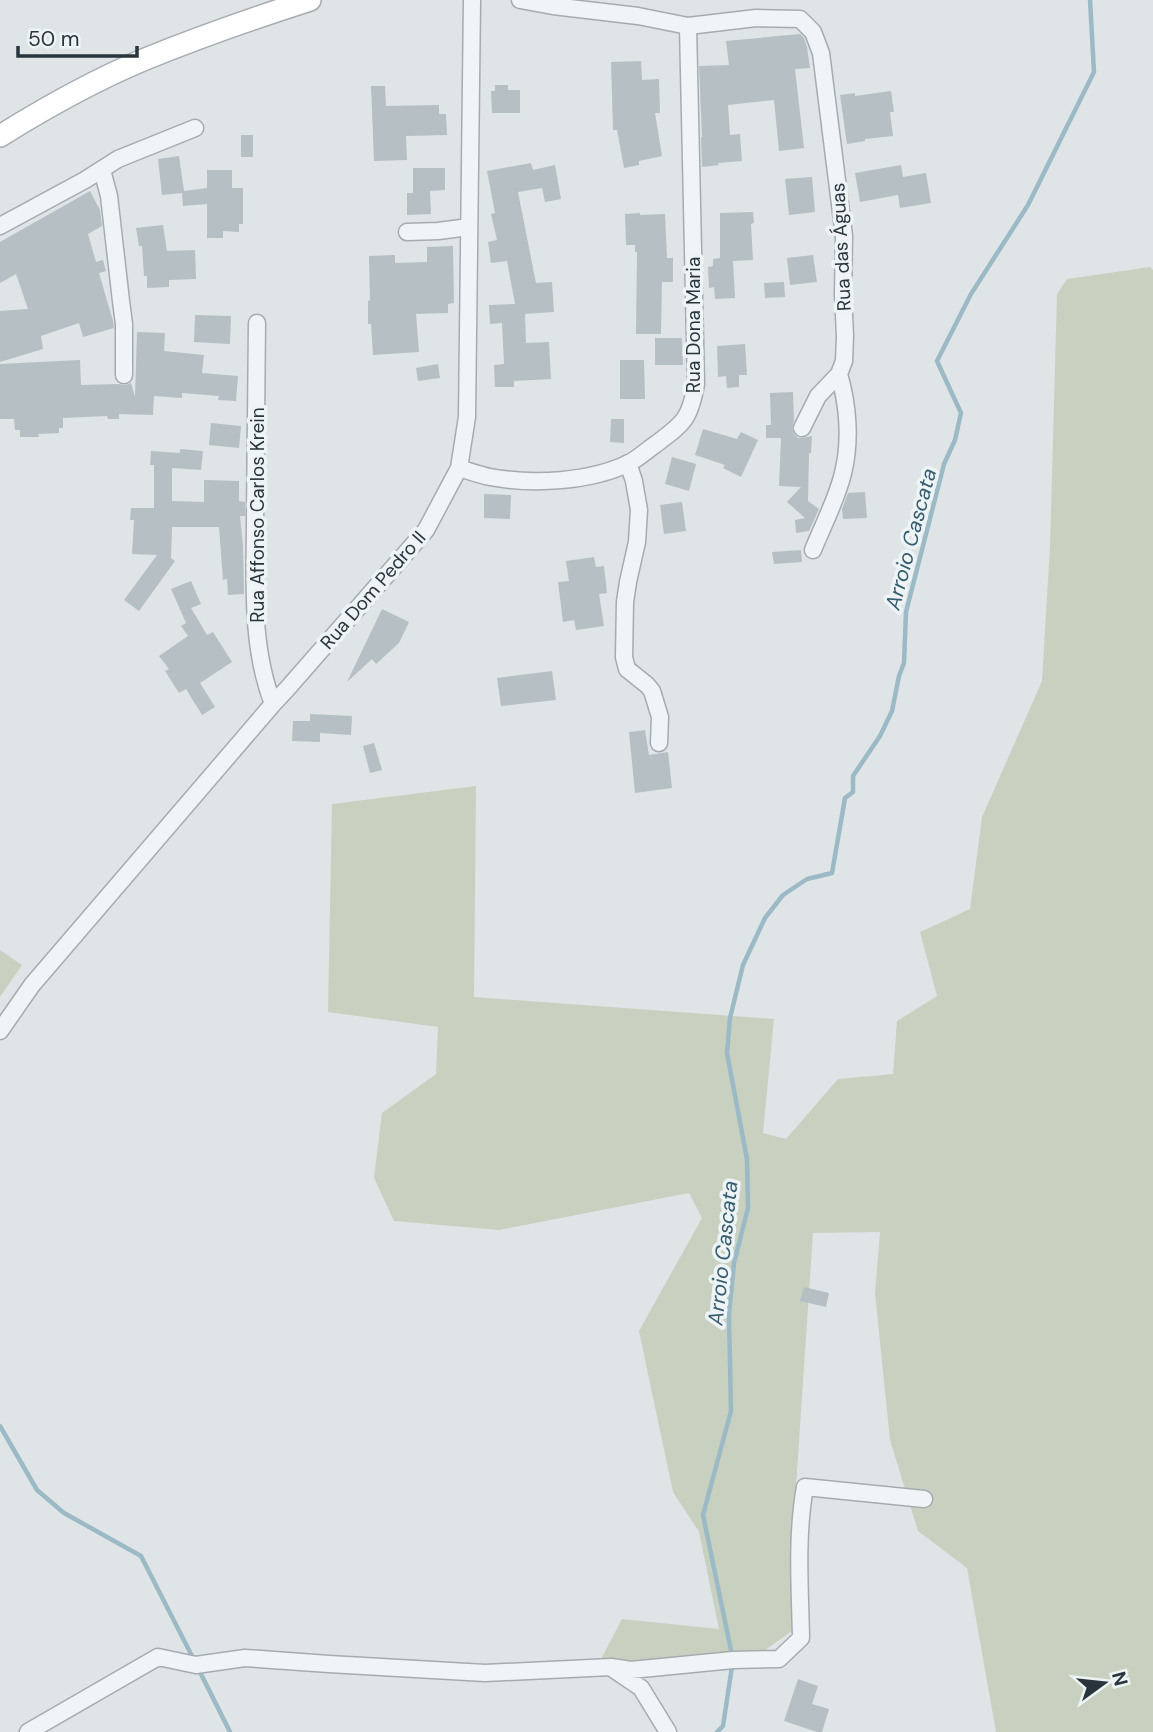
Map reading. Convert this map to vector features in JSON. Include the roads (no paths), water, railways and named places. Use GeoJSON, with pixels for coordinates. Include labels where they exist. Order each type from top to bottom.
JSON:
{"type":"FeatureCollection","features":[{"type":"Feature","properties":{"kind":"main road"},"geometry":{"type":"LineString","coordinates":[[0,136],[75,93],[142,61],[262,15],[310,0]]}},
{"type":"Feature","properties":{"kind":"street","name":"Rua Dom Pedro II"},"geometry":{"type":"LineString","coordinates":[[0,1031],[32,985],[426,530],[459,468],[467,417],[472,0]]}},
{"type":"Feature","properties":{"kind":"street"},"geometry":{"type":"LineString","coordinates":[[520,0],[638,16],[688,26]]}},
{"type":"Feature","properties":{"kind":"street","name":"Rua das Águas"},"geometry":{"type":"LineString","coordinates":[[688,26],[756,18],[800,19],[813,32],[821,53],[844,236],[845,336],[844,361],[839,374]]}},
{"type":"Feature","properties":{"kind":"street","name":"Rua Dona Maria"},"geometry":{"type":"LineString","coordinates":[[459,468],[490,477],[538,480],[595,475],[628,463],[684,422],[692,406],[696,384],[688,26]]}},
{"type":"Feature","properties":{"kind":"street"},"geometry":{"type":"LineString","coordinates":[[0,226],[118,159],[195,128]]}},
{"type":"Feature","properties":{"kind":"street"},"geometry":{"type":"LineString","coordinates":[[102,170],[109,197],[124,324],[124,375]]}},
{"type":"Feature","properties":{"kind":"street"},"geometry":{"type":"LineString","coordinates":[[407,232],[438,232],[469,227]]}},
{"type":"Feature","properties":{"kind":"street","name":"Rua Affonso Carlos Krein"},"geometry":{"type":"LineString","coordinates":[[257,323],[255,602],[260,659],[265,684],[273,704]]}},
{"type":"Feature","properties":{"kind":"street"},"geometry":{"type":"LineString","coordinates":[[802,428],[818,396],[839,374]]}},
{"type":"Feature","properties":{"kind":"street"},"geometry":{"type":"LineString","coordinates":[[813,550],[844,472],[847,413],[839,374]]}},
{"type":"Feature","properties":{"kind":"street"},"geometry":{"type":"LineString","coordinates":[[628,463],[639,510],[637,542],[625,602],[624,657],[627,668],[652,691],[660,717],[659,743]]}},
{"type":"Feature","properties":{"kind":"street"},"geometry":{"type":"LineString","coordinates":[[28,1732],[158,1657],[196,1665],[245,1658],[485,1673],[611,1668],[631,1670],[733,1660],[779,1659],[801,1639],[800,1512],[805,1487],[924,1499]]}},
{"type":"Feature","properties":{"kind":"street"},"geometry":{"type":"LineString","coordinates":[[611,1668],[641,1688],[668,1732]]}},
{"type":"Feature","properties":{"kind":"waterway","name":"Arroio Cascata"},"geometry":{"type":"LineString","coordinates":[[717,1732],[723,1726],[733,1660],[703,1515],[731,1411],[729,1314],[734,1263],[748,1208],[747,1159],[727,1053],[730,1018],[743,965],[765,918],[783,895],[807,879],[832,873],[845,798],[853,792],[853,776],[880,736],[892,711],[904,663],[906,612],[944,464],[955,440],[961,413],[937,361],[971,294],[1028,205],[1094,72],[1090,0]]}},
{"type":"Feature","properties":{"kind":"waterway"},"geometry":{"type":"LineString","coordinates":[[0,1426],[37,1490],[64,1513],[141,1556],[194,1660]]}},
{"type":"Feature","properties":{"kind":"waterway"},"geometry":{"type":"LineString","coordinates":[[198,1668],[230,1732]]}}]}
